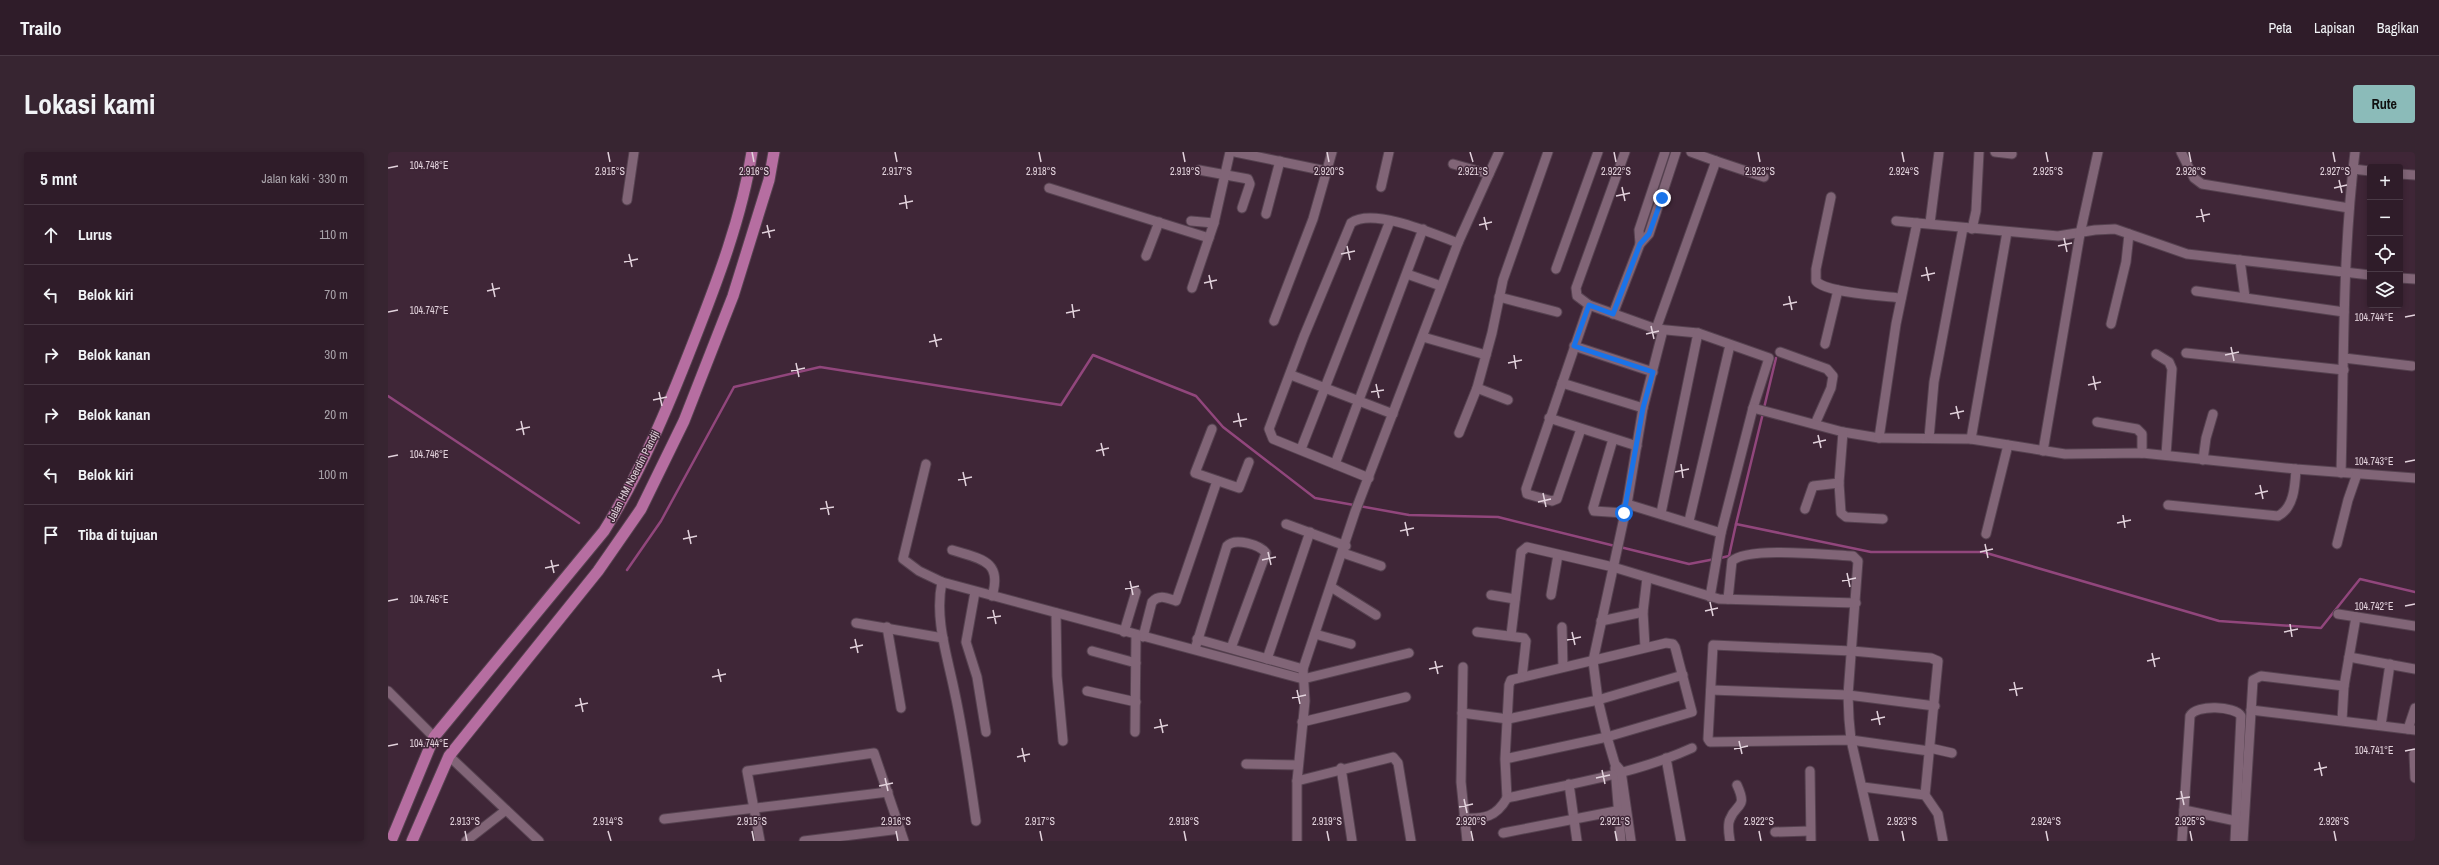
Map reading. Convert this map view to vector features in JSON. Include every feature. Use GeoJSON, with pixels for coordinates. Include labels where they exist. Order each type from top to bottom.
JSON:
{"type":"FeatureCollection","features":[{"type":"Feature","properties":{"kind":"main road","name":"Jalan HM Noerdin Pandji"},"geometry":{"type":"LineString","coordinates":[[391,841],[434,737],[604,531],[623,500],[665,413],[713,292],[748,178],[752,152]]}},
{"type":"Feature","properties":{"kind":"main road","name":"Jalan HM Noerdin Pandji"},"geometry":{"type":"LineString","coordinates":[[412,841],[449,756],[598,571],[641,509],[684,421],[733,296],[769,180],[774,152]]}},
{"type":"Feature","properties":{"kind":"street"},"geometry":{"type":"LineString","coordinates":[[627,200],[634,152]]}},
{"type":"Feature","properties":{"kind":"street"},"geometry":{"type":"LineString","coordinates":[[1192,288],[1214,223],[1230,152]]}},
{"type":"Feature","properties":{"kind":"street"},"geometry":{"type":"LineString","coordinates":[[1235,152],[1326,171]]}},
{"type":"Feature","properties":{"kind":"street"},"geometry":{"type":"LineString","coordinates":[[1274,321],[1313,219],[1332,152]]}},
{"type":"Feature","properties":{"kind":"street"},"geometry":{"type":"LineString","coordinates":[[1381,187],[1389,152]]}},
{"type":"Feature","properties":{"kind":"street"},"geometry":{"type":"LineString","coordinates":[[1297,841],[1297,780],[1305,701],[1302,669],[1345,549],[1355,512],[1363,496],[1458,243],[1499,152]]}},
{"type":"Feature","properties":{"kind":"street"},"geometry":{"type":"LineString","coordinates":[[1459,433],[1477,388],[1499,297],[1523,221],[1548,152]]}},
{"type":"Feature","properties":{"kind":"street"},"geometry":{"type":"LineString","coordinates":[[1556,269],[1598,152]]}},
{"type":"Feature","properties":{"kind":"street"},"geometry":{"type":"LineString","coordinates":[[1625,152],[1576,288],[1577,296],[1589,305],[1613,314],[1660,329],[1698,333],[1769,358],[1760,410],[1721,532],[1710,594]]}},
{"type":"Feature","properties":{"kind":"street"},"geometry":{"type":"LineString","coordinates":[[1640,244],[1639,230],[1665,152]]}},
{"type":"Feature","properties":{"kind":"street"},"geometry":{"type":"LineString","coordinates":[[1613,314],[1640,244],[1649,234],[1676,152]]}},
{"type":"Feature","properties":{"kind":"street"},"geometry":{"type":"LineString","coordinates":[[1691,152],[1764,178]]}},
{"type":"Feature","properties":{"kind":"street"},"geometry":{"type":"LineString","coordinates":[[1930,223],[1939,152]]}},
{"type":"Feature","properties":{"kind":"street"},"geometry":{"type":"LineString","coordinates":[[1929,438],[1934,382],[1968,228],[1976,211],[1980,152]]}},
{"type":"Feature","properties":{"kind":"street"},"geometry":{"type":"LineString","coordinates":[[1995,152],[2012,154]]}},
{"type":"Feature","properties":{"kind":"street"},"geometry":{"type":"LineString","coordinates":[[2043,451],[2080,234],[2098,152]]}},
{"type":"Feature","properties":{"kind":"street"},"geometry":{"type":"LineString","coordinates":[[2181,152],[2194,178],[2202,184],[2349,208]]}},
{"type":"Feature","properties":{"kind":"street"},"geometry":{"type":"LineString","coordinates":[[2341,473],[2344,312],[2349,208],[2355,152]]}},
{"type":"Feature","properties":{"kind":"street"},"geometry":{"type":"LineString","coordinates":[[1266,214],[1280,161]]}},
{"type":"Feature","properties":{"kind":"street"},"geometry":{"type":"LineString","coordinates":[[1630,841],[1622,810],[1617,770],[1598,700],[1593,661],[1625,511],[1643,408],[1653,372],[1660,329],[1716,161]]}},
{"type":"Feature","properties":{"kind":"street"},"geometry":{"type":"LineString","coordinates":[[1453,164],[1489,174]]}},
{"type":"Feature","properties":{"kind":"street"},"geometry":{"type":"LineString","coordinates":[[2352,169],[2367,171]]}},
{"type":"Feature","properties":{"kind":"street"},"geometry":{"type":"LineString","coordinates":[[1199,170],[1246,178],[1249,181],[1242,208]]}},
{"type":"Feature","properties":{"kind":"street"},"geometry":{"type":"LineString","coordinates":[[2403,174],[2415,175]]}},
{"type":"Feature","properties":{"kind":"street"},"geometry":{"type":"LineString","coordinates":[[1049,188],[1209,238]]}},
{"type":"Feature","properties":{"kind":"street"},"geometry":{"type":"LineString","coordinates":[[1651,194],[1662,198]]}},
{"type":"Feature","properties":{"kind":"street"},"geometry":{"type":"LineString","coordinates":[[1831,197],[1815,277],[1822,286],[1838,290],[1901,298]]}},
{"type":"Feature","properties":{"kind":"street"},"geometry":{"type":"LineString","coordinates":[[1369,478],[1301,449],[1273,439],[1269,433],[1304,336],[1351,223],[1362,217],[1390,221],[1423,230],[1458,243]]}},
{"type":"Feature","properties":{"kind":"street"},"geometry":{"type":"LineString","coordinates":[[1191,221],[1214,223]]}},
{"type":"Feature","properties":{"kind":"street"},"geometry":{"type":"LineString","coordinates":[[1301,449],[1390,221]]}},
{"type":"Feature","properties":{"kind":"street"},"geometry":{"type":"LineString","coordinates":[[1896,221],[2058,236],[2080,234],[2105,229],[2129,234],[2187,254],[2367,274]]}},
{"type":"Feature","properties":{"kind":"street"},"geometry":{"type":"LineString","coordinates":[[1146,256],[1159,222]]}},
{"type":"Feature","properties":{"kind":"street"},"geometry":{"type":"LineString","coordinates":[[1879,438],[1901,298],[1917,223]]}},
{"type":"Feature","properties":{"kind":"street"},"geometry":{"type":"LineString","coordinates":[[1335,464],[1423,230]]}},
{"type":"Feature","properties":{"kind":"street"},"geometry":{"type":"LineString","coordinates":[[1971,440],[2007,232]]}},
{"type":"Feature","properties":{"kind":"street"},"geometry":{"type":"LineString","coordinates":[[2111,324],[2126,262],[2129,234]]}},
{"type":"Feature","properties":{"kind":"street"},"geometry":{"type":"LineString","coordinates":[[2240,260],[2245,297]]}},
{"type":"Feature","properties":{"kind":"street"},"geometry":{"type":"LineString","coordinates":[[1407,274],[1442,286]]}},
{"type":"Feature","properties":{"kind":"street"},"geometry":{"type":"LineString","coordinates":[[2403,278],[2415,279]]}},
{"type":"Feature","properties":{"kind":"street"},"geometry":{"type":"LineString","coordinates":[[1825,344],[1838,290]]}},
{"type":"Feature","properties":{"kind":"street"},"geometry":{"type":"LineString","coordinates":[[2196,291],[2344,312]]}},
{"type":"Feature","properties":{"kind":"street"},"geometry":{"type":"LineString","coordinates":[[1499,297],[1557,312]]}},
{"type":"Feature","properties":{"kind":"street"},"geometry":{"type":"LineString","coordinates":[[1580,428],[1557,499],[1552,501],[1527,494],[1526,489],[1549,418],[1589,305]]}},
{"type":"Feature","properties":{"kind":"street"},"geometry":{"type":"LineString","coordinates":[[1661,513],[1698,333]]}},
{"type":"Feature","properties":{"kind":"street"},"geometry":{"type":"LineString","coordinates":[[1423,337],[1486,355]]}},
{"type":"Feature","properties":{"kind":"street"},"geometry":{"type":"LineString","coordinates":[[1689,521],[1730,345]]}},
{"type":"Feature","properties":{"kind":"street"},"geometry":{"type":"LineString","coordinates":[[1574,346],[1653,372]]}},
{"type":"Feature","properties":{"kind":"street"},"geometry":{"type":"LineString","coordinates":[[1780,352],[1827,369],[1833,376],[1831,388],[1815,424]]}},
{"type":"Feature","properties":{"kind":"street"},"geometry":{"type":"LineString","coordinates":[[2186,353],[2344,370]]}},
{"type":"Feature","properties":{"kind":"street"},"geometry":{"type":"LineString","coordinates":[[2156,354],[2169,362],[2172,369],[2166,455]]}},
{"type":"Feature","properties":{"kind":"street"},"geometry":{"type":"LineString","coordinates":[[2344,358],[2412,366]]}},
{"type":"Feature","properties":{"kind":"street"},"geometry":{"type":"LineString","coordinates":[[1291,375],[1394,414]]}},
{"type":"Feature","properties":{"kind":"street"},"geometry":{"type":"LineString","coordinates":[[1562,382],[1643,408]]}},
{"type":"Feature","properties":{"kind":"street"},"geometry":{"type":"LineString","coordinates":[[1477,388],[1508,400]]}},
{"type":"Feature","properties":{"kind":"street"},"geometry":{"type":"LineString","coordinates":[[1760,410],[1843,432],[1879,438],[1971,440],[2043,451],[2082,455],[2142,453],[2296,469],[2415,478]]}},
{"type":"Feature","properties":{"kind":"street"},"geometry":{"type":"LineString","coordinates":[[2203,460],[2206,438],[2213,414]]}},
{"type":"Feature","properties":{"kind":"street"},"geometry":{"type":"LineString","coordinates":[[1549,418],[1637,446]]}},
{"type":"Feature","properties":{"kind":"street"},"geometry":{"type":"LineString","coordinates":[[2097,422],[2137,428],[2142,434],[2142,453]]}},
{"type":"Feature","properties":{"kind":"street"},"geometry":{"type":"LineString","coordinates":[[1212,429],[1195,473],[1239,488],[1249,462]]}},
{"type":"Feature","properties":{"kind":"street"},"geometry":{"type":"LineString","coordinates":[[1843,432],[1839,483],[1840,509],[1843,515],[1883,519]]}},
{"type":"Feature","properties":{"kind":"street"},"geometry":{"type":"LineString","coordinates":[[1613,439],[1592,508],[1600,512],[1625,511],[1661,513],[1721,532]]}},
{"type":"Feature","properties":{"kind":"street"},"geometry":{"type":"LineString","coordinates":[[1986,534],[2008,445]]}},
{"type":"Feature","properties":{"kind":"street"},"geometry":{"type":"LineString","coordinates":[[926,464],[903,559],[919,571],[942,582],[1303,679],[1409,653]]}},
{"type":"Feature","properties":{"kind":"street"},"geometry":{"type":"LineString","coordinates":[[2168,505],[2278,516],[2284,513],[2290,504],[2296,469]]}},
{"type":"Feature","properties":{"kind":"street"},"geometry":{"type":"LineString","coordinates":[[2337,544],[2348,500],[2357,474]]}},
{"type":"Feature","properties":{"kind":"street"},"geometry":{"type":"LineString","coordinates":[[1135,732],[1136,663],[1140,636],[1152,602],[1156,597],[1161,596],[1176,601],[1217,481]]}},
{"type":"Feature","properties":{"kind":"street"},"geometry":{"type":"LineString","coordinates":[[1805,509],[1813,486],[1839,483]]}},
{"type":"Feature","properties":{"kind":"street"},"geometry":{"type":"LineString","coordinates":[[1286,524],[1310,532],[1381,566]]}},
{"type":"Feature","properties":{"kind":"street"},"geometry":{"type":"LineString","coordinates":[[1267,659],[1310,532]]}},
{"type":"Feature","properties":{"kind":"street"},"geometry":{"type":"LineString","coordinates":[[1195,649],[1227,546],[1235,542],[1244,543],[1266,553],[1231,648]]}},
{"type":"Feature","properties":{"kind":"street"},"geometry":{"type":"LineString","coordinates":[[1511,635],[1522,550],[1527,547],[1558,555],[1614,564],[1647,578],[1728,599],[1856,603]]}},
{"type":"Feature","properties":{"kind":"street"},"geometry":{"type":"LineString","coordinates":[[952,550],[983,560],[993,568],[996,579],[992,596]]}},
{"type":"Feature","properties":{"kind":"street"},"geometry":{"type":"LineString","coordinates":[[1728,599],[1732,560],[1738,557],[1766,552],[1853,556],[1859,565],[1848,695],[1851,740],[1863,787],[1874,841]]}},
{"type":"Feature","properties":{"kind":"street"},"geometry":{"type":"LineString","coordinates":[[1551,595],[1558,555]]}},
{"type":"Feature","properties":{"kind":"street"},"geometry":{"type":"LineString","coordinates":[[1646,647],[1643,612],[1647,578]]}},
{"type":"Feature","properties":{"kind":"street"},"geometry":{"type":"LineString","coordinates":[[942,582],[939,600],[943,638],[955,693],[976,821]]}},
{"type":"Feature","properties":{"kind":"street"},"geometry":{"type":"LineString","coordinates":[[1331,588],[1376,615]]}},
{"type":"Feature","properties":{"kind":"street"},"geometry":{"type":"LineString","coordinates":[[975,592],[966,642],[977,677],[986,732]]}},
{"type":"Feature","properties":{"kind":"street"},"geometry":{"type":"LineString","coordinates":[[1124,632],[1136,592]]}},
{"type":"Feature","properties":{"kind":"street"},"geometry":{"type":"LineString","coordinates":[[1491,596],[1515,599]]}},
{"type":"Feature","properties":{"kind":"street"},"geometry":{"type":"LineString","coordinates":[[1601,622],[1643,612]]}},
{"type":"Feature","properties":{"kind":"street"},"geometry":{"type":"LineString","coordinates":[[1056,613],[1057,676],[1063,741]]}},
{"type":"Feature","properties":{"kind":"street"},"geometry":{"type":"LineString","coordinates":[[2338,614],[2415,626]]}},
{"type":"Feature","properties":{"kind":"street"},"geometry":{"type":"LineString","coordinates":[[2342,720],[2344,686],[2356,618]]}},
{"type":"Feature","properties":{"kind":"street"},"geometry":{"type":"LineString","coordinates":[[856,623],[887,627],[943,638]]}},
{"type":"Feature","properties":{"kind":"street"},"geometry":{"type":"LineString","coordinates":[[887,627],[901,708]]}},
{"type":"Feature","properties":{"kind":"street"},"geometry":{"type":"LineString","coordinates":[[1562,627],[1563,667]]}},
{"type":"Feature","properties":{"kind":"street"},"geometry":{"type":"LineString","coordinates":[[1477,632],[1521,636],[1526,641],[1522,677]]}},
{"type":"Feature","properties":{"kind":"street"},"geometry":{"type":"LineString","coordinates":[[1315,634],[1351,644]]}},
{"type":"Feature","properties":{"kind":"street"},"geometry":{"type":"LineString","coordinates":[[1197,639],[1302,669]]}},
{"type":"Feature","properties":{"kind":"street"},"geometry":{"type":"LineString","coordinates":[[1463,818],[1488,818],[1502,808],[1508,798],[1505,759],[1509,685],[1514,679],[1646,647],[1666,643],[1673,644],[1692,712],[1607,737],[1505,759]]}},
{"type":"Feature","properties":{"kind":"street"},"geometry":{"type":"LineString","coordinates":[[1943,841],[1938,814],[1925,795],[1929,749],[1939,665],[1936,659],[1852,651],[1714,645],[1708,739],[1710,742],[1851,740],[1929,749],[1952,753]]}},
{"type":"Feature","properties":{"kind":"street"},"geometry":{"type":"LineString","coordinates":[[1092,651],[1136,663]]}},
{"type":"Feature","properties":{"kind":"street"},"geometry":{"type":"LineString","coordinates":[[2349,656],[2415,669]]}},
{"type":"Feature","properties":{"kind":"street"},"geometry":{"type":"LineString","coordinates":[[2381,725],[2390,664]]}},
{"type":"Feature","properties":{"kind":"street"},"geometry":{"type":"LineString","coordinates":[[1463,667],[1461,782],[1463,818],[1467,841]]}},
{"type":"Feature","properties":{"kind":"street"},"geometry":{"type":"LineString","coordinates":[[1462,713],[1508,719],[1598,700],[1682,675]]}},
{"type":"Feature","properties":{"kind":"street"},"geometry":{"type":"LineString","coordinates":[[2243,841],[2252,684],[2256,677],[2261,676],[2344,686]]}},
{"type":"Feature","properties":{"kind":"street"},"geometry":{"type":"LineString","coordinates":[[1711,690],[1848,695],[1935,706]]}},
{"type":"Feature","properties":{"kind":"street"},"geometry":{"type":"LineString","coordinates":[[388,691],[434,737]]}},
{"type":"Feature","properties":{"kind":"street"},"geometry":{"type":"LineString","coordinates":[[1087,691],[1136,702]]}},
{"type":"Feature","properties":{"kind":"street"},"geometry":{"type":"LineString","coordinates":[[1302,722],[1406,697]]}},
{"type":"Feature","properties":{"kind":"street"},"geometry":{"type":"LineString","coordinates":[[2182,841],[2189,721],[2192,712],[2201,707],[2236,711],[2241,716],[2235,841]]}},
{"type":"Feature","properties":{"kind":"street"},"geometry":{"type":"LineString","coordinates":[[2250,710],[2412,729],[2415,708]]}},
{"type":"Feature","properties":{"kind":"street"},"geometry":{"type":"LineString","coordinates":[[1508,798],[1569,784],[1666,758],[1692,748]]}},
{"type":"Feature","properties":{"kind":"street"},"geometry":{"type":"LineString","coordinates":[[760,841],[748,771],[874,753],[904,841]]}},
{"type":"Feature","properties":{"kind":"street"},"geometry":{"type":"LineString","coordinates":[[2414,754],[2415,778]]}},
{"type":"Feature","properties":{"kind":"street"},"geometry":{"type":"LineString","coordinates":[[449,756],[538,840]]}},
{"type":"Feature","properties":{"kind":"street"},"geometry":{"type":"LineString","coordinates":[[1297,780],[1390,756],[1395,758],[1398,763],[1411,841]]}},
{"type":"Feature","properties":{"kind":"street"},"geometry":{"type":"LineString","coordinates":[[1666,758],[1681,841]]}},
{"type":"Feature","properties":{"kind":"street"},"geometry":{"type":"LineString","coordinates":[[1246,764],[1298,765]]}},
{"type":"Feature","properties":{"kind":"street"},"geometry":{"type":"LineString","coordinates":[[1341,768],[1352,841]]}},
{"type":"Feature","properties":{"kind":"street"},"geometry":{"type":"LineString","coordinates":[[1810,771],[1810,841]]}},
{"type":"Feature","properties":{"kind":"street"},"geometry":{"type":"LineString","coordinates":[[1569,784],[1577,841]]}},
{"type":"Feature","properties":{"kind":"street"},"geometry":{"type":"LineString","coordinates":[[1730,841],[1730,819],[1742,802],[1741,794],[1737,785]]}},
{"type":"Feature","properties":{"kind":"street"},"geometry":{"type":"LineString","coordinates":[[1863,787],[1925,795]]}},
{"type":"Feature","properties":{"kind":"street"},"geometry":{"type":"LineString","coordinates":[[664,819],[888,792]]}},
{"type":"Feature","properties":{"kind":"street"},"geometry":{"type":"LineString","coordinates":[[466,841],[506,810]]}},
{"type":"Feature","properties":{"kind":"street"},"geometry":{"type":"LineString","coordinates":[[1503,833],[1622,810]]}},
{"type":"Feature","properties":{"kind":"street"},"geometry":{"type":"LineString","coordinates":[[1620,841],[1622,810]]}},
{"type":"Feature","properties":{"kind":"street"},"geometry":{"type":"LineString","coordinates":[[2184,810],[2236,820]]}},
{"type":"Feature","properties":{"kind":"street"},"geometry":{"type":"LineString","coordinates":[[804,841],[900,829]]}},
{"type":"Feature","properties":{"kind":"street"},"geometry":{"type":"LineString","coordinates":[[1774,832],[1810,831]]}},
{"type":"Feature","properties":{"kind":"waterway"},"geometry":{"type":"LineString","coordinates":[[627,570],[661,521],[734,387],[820,367],[1061,405],[1093,355],[1196,396],[1223,427],[1315,498],[1409,515],[1498,517],[1615,546]]}},
{"type":"Feature","properties":{"kind":"waterway"},"geometry":{"type":"LineString","coordinates":[[1764,408],[1776,358]]}},
{"type":"Feature","properties":{"kind":"waterway"},"geometry":{"type":"LineString","coordinates":[[388,396],[579,523]]}},
{"type":"Feature","properties":{"kind":"waterway"},"geometry":{"type":"LineString","coordinates":[[1736,524],[1763,413]]}},
{"type":"Feature","properties":{"kind":"waterway"},"geometry":{"type":"LineString","coordinates":[[1720,558],[1729,556],[1736,524],[1871,552],[1983,552],[2219,621],[2321,628],[2360,579],[2415,592]]}},
{"type":"Feature","properties":{"kind":"waterway"},"geometry":{"type":"LineString","coordinates":[[1620,547],[1689,564],[1715,559]]}},
{"type":"Feature","properties":{"kind":"route"},"geometry":{"type":"LineString","coordinates":[[1624,513],[1643,408],[1653,372],[1574,346],[1589,305],[1613,314],[1640,244],[1649,234],[1662,198]]}}]}
